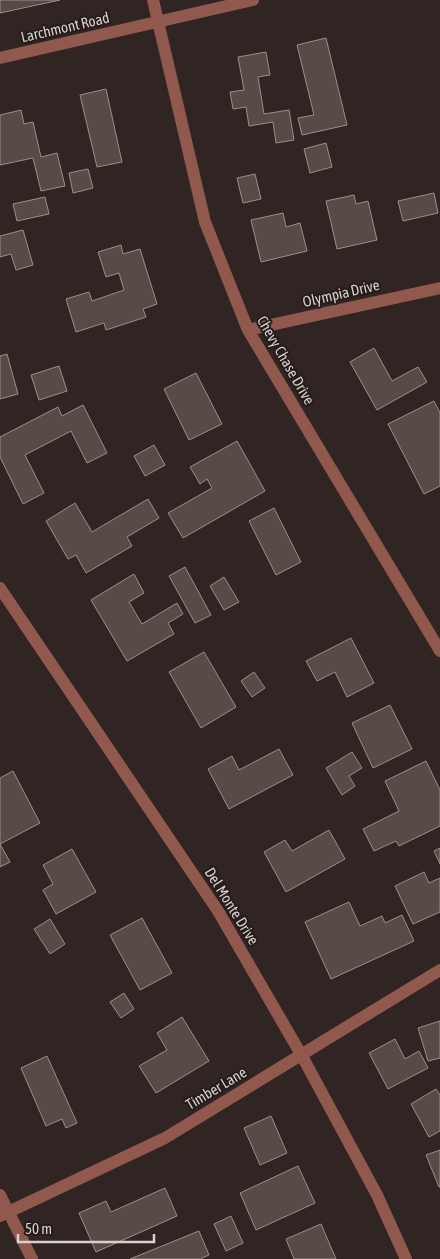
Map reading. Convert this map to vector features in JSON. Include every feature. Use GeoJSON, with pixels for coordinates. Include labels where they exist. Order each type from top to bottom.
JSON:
{"type":"FeatureCollection","features":[{"type":"Feature","properties":{"kind":"street","name":"Chevy Chase Drive"},"geometry":{"type":"LineString","coordinates":[[153,0],[205,222],[248,330],[440,650]]}},
{"type":"Feature","properties":{"kind":"street","name":"Larchmont Road"},"geometry":{"type":"LineString","coordinates":[[0,58],[253,0]]}},
{"type":"Feature","properties":{"kind":"street","name":"Olympia Drive"},"geometry":{"type":"LineString","coordinates":[[248,330],[440,288]]}},
{"type":"Feature","properties":{"kind":"street","name":"Del Monte Drive"},"geometry":{"type":"LineString","coordinates":[[0,588],[218,910],[302,1056],[377,1195],[406,1259]]}},
{"type":"Feature","properties":{"kind":"street","name":"Timber Lane"},"geometry":{"type":"LineString","coordinates":[[5,1214],[165,1138],[440,970]]}},
{"type":"Feature","properties":{"kind":"street"},"geometry":{"type":"LineString","coordinates":[[0,1195],[5,1214],[32,1259]]}},
{"type":"Feature","properties":{"kind":"building"},"geometry":{"type":"Polygon","coordinates":[[[0,0],[60,0],[0,13],[0,0]]]}},
{"type":"Feature","properties":{"kind":"building"},"geometry":{"type":"Polygon","coordinates":[[[326,38],[347,125],[302,135],[298,118],[314,115],[297,45],[326,38]]]}},
{"type":"Feature","properties":{"kind":"building"},"geometry":{"type":"Polygon","coordinates":[[[266,52],[270,75],[258,77],[264,114],[289,110],[294,140],[276,143],[273,122],[249,126],[246,107],[233,109],[230,92],[244,90],[238,57],[266,52]]]}},
{"type":"Feature","properties":{"kind":"building"},"geometry":{"type":"Polygon","coordinates":[[[106,89],[122,162],[97,167],[80,95],[106,89]]]}},
{"type":"Feature","properties":{"kind":"building"},"geometry":{"type":"Polygon","coordinates":[[[21,110],[24,124],[33,122],[41,157],[57,153],[65,186],[41,191],[33,158],[0,165],[0,115],[21,110]]]}},
{"type":"Feature","properties":{"kind":"building"},"geometry":{"type":"Polygon","coordinates":[[[326,143],[332,167],[310,173],[304,149],[326,143]]]}},
{"type":"Feature","properties":{"kind":"building"},"geometry":{"type":"Polygon","coordinates":[[[88,169],[93,188],[73,193],[69,173],[88,169]]]}},
{"type":"Feature","properties":{"kind":"building"},"geometry":{"type":"Polygon","coordinates":[[[255,174],[261,199],[243,203],[237,178],[255,174]]]}},
{"type":"Feature","properties":{"kind":"building"},"geometry":{"type":"Polygon","coordinates":[[[434,193],[438,213],[403,221],[398,201],[434,193]]]}},
{"type":"Feature","properties":{"kind":"building"},"geometry":{"type":"Polygon","coordinates":[[[354,195],[356,204],[368,201],[377,240],[337,249],[326,201],[354,195]]]}},
{"type":"Feature","properties":{"kind":"building"},"geometry":{"type":"Polygon","coordinates":[[[45,197],[49,214],[17,221],[13,204],[45,197]]]}},
{"type":"Feature","properties":{"kind":"building"},"geometry":{"type":"Polygon","coordinates":[[[283,213],[286,227],[300,223],[307,251],[261,262],[251,220],[283,213]]]}},
{"type":"Feature","properties":{"kind":"building"},"geometry":{"type":"Polygon","coordinates":[[[23,230],[33,265],[16,270],[11,254],[0,257],[0,236],[23,230]]]}},
{"type":"Feature","properties":{"kind":"building"},"geometry":{"type":"Polygon","coordinates":[[[121,245],[123,254],[140,249],[157,304],[143,309],[146,317],[106,330],[104,323],[76,332],[66,299],[89,292],[92,301],[124,290],[119,273],[106,277],[98,252],[121,245]]]}},
{"type":"Feature","properties":{"kind":"building"},"geometry":{"type":"Polygon","coordinates":[[[374,348],[392,381],[418,367],[427,382],[377,410],[350,362],[374,348]]]}},
{"type":"Feature","properties":{"kind":"building"},"geometry":{"type":"Polygon","coordinates":[[[7,354],[18,394],[0,399],[0,356],[7,354]]]}},
{"type":"Feature","properties":{"kind":"building"},"geometry":{"type":"Polygon","coordinates":[[[59,366],[67,391],[39,400],[31,375],[59,366]]]}},
{"type":"Feature","properties":{"kind":"building"},"geometry":{"type":"Polygon","coordinates":[[[196,373],[222,424],[189,440],[164,389],[196,373]]]}},
{"type":"Feature","properties":{"kind":"building"},"geometry":{"type":"Polygon","coordinates":[[[434,401],[440,413],[440,486],[424,494],[388,424],[434,401]]]}},
{"type":"Feature","properties":{"kind":"building"},"geometry":{"type":"Polygon","coordinates":[[[83,405],[107,453],[87,463],[71,431],[25,455],[44,493],[23,504],[0,457],[0,437],[58,407],[62,416],[83,405]]]}},
{"type":"Feature","properties":{"kind":"building"},"geometry":{"type":"Polygon","coordinates":[[[237,441],[265,491],[183,538],[168,513],[212,488],[207,479],[200,484],[190,467],[237,441]]]}},
{"type":"Feature","properties":{"kind":"building"},"geometry":{"type":"Polygon","coordinates":[[[154,445],[165,465],[145,476],[134,456],[154,445]]]}},
{"type":"Feature","properties":{"kind":"building"},"geometry":{"type":"Polygon","coordinates":[[[148,499],[159,518],[127,537],[132,546],[86,573],[76,555],[68,559],[46,521],[75,503],[92,532],[148,499]]]}},
{"type":"Feature","properties":{"kind":"building"},"geometry":{"type":"Polygon","coordinates":[[[274,508],[301,562],[276,575],[249,521],[274,508]]]}},
{"type":"Feature","properties":{"kind":"building"},"geometry":{"type":"Polygon","coordinates":[[[185,567],[211,615],[195,623],[169,576],[185,567]]]}},
{"type":"Feature","properties":{"kind":"building"},"geometry":{"type":"Polygon","coordinates":[[[134,574],[144,593],[129,602],[142,624],[177,603],[183,614],[168,623],[174,634],[127,661],[91,600],[134,574]]]}},
{"type":"Feature","properties":{"kind":"building"},"geometry":{"type":"Polygon","coordinates":[[[224,577],[239,602],[224,610],[210,586],[224,577]]]}},
{"type":"Feature","properties":{"kind":"building"},"geometry":{"type":"Polygon","coordinates":[[[351,638],[374,683],[347,697],[335,672],[317,681],[306,661],[351,638]]]}},
{"type":"Feature","properties":{"kind":"building"},"geometry":{"type":"Polygon","coordinates":[[[204,652],[236,707],[201,728],[169,672],[204,652]]]}},
{"type":"Feature","properties":{"kind":"building"},"geometry":{"type":"Polygon","coordinates":[[[254,672],[265,688],[252,697],[241,681],[254,672]]]}},
{"type":"Feature","properties":{"kind":"building"},"geometry":{"type":"Polygon","coordinates":[[[390,705],[412,749],[373,768],[352,723],[390,705]]]}},
{"type":"Feature","properties":{"kind":"building"},"geometry":{"type":"Polygon","coordinates":[[[279,749],[293,775],[229,809],[208,769],[232,756],[239,770],[279,749]]]}},
{"type":"Feature","properties":{"kind":"building"},"geometry":{"type":"Polygon","coordinates":[[[352,752],[362,768],[349,776],[355,786],[342,795],[326,768],[352,752]]]}},
{"type":"Feature","properties":{"kind":"building"},"geometry":{"type":"Polygon","coordinates":[[[426,761],[440,790],[440,826],[399,846],[396,841],[374,851],[363,829],[399,811],[385,781],[426,761]]]}},
{"type":"Feature","properties":{"kind":"building"},"geometry":{"type":"Polygon","coordinates":[[[13,771],[40,823],[0,844],[0,778],[13,771]]]}},
{"type":"Feature","properties":{"kind":"building"},"geometry":{"type":"Polygon","coordinates":[[[329,830],[345,859],[286,892],[264,852],[285,840],[292,851],[329,830]]]}},
{"type":"Feature","properties":{"kind":"building"},"geometry":{"type":"Polygon","coordinates":[[[0,844],[10,862],[0,867],[0,844]]]}},
{"type":"Feature","properties":{"kind":"building"},"geometry":{"type":"Polygon","coordinates":[[[440,848],[440,864],[434,851],[440,848]]]}},
{"type":"Feature","properties":{"kind":"building"},"geometry":{"type":"Polygon","coordinates":[[[72,849],[96,892],[56,914],[43,890],[53,884],[43,865],[72,849]]]}},
{"type":"Feature","properties":{"kind":"building"},"geometry":{"type":"Polygon","coordinates":[[[424,872],[429,883],[440,878],[440,912],[413,924],[395,886],[424,872]]]}},
{"type":"Feature","properties":{"kind":"building"},"geometry":{"type":"Polygon","coordinates":[[[349,902],[360,926],[382,916],[385,923],[402,915],[414,941],[331,979],[305,922],[349,902]]]}},
{"type":"Feature","properties":{"kind":"building"},"geometry":{"type":"Polygon","coordinates":[[[142,918],[172,973],[140,990],[110,935],[142,918]]]}},
{"type":"Feature","properties":{"kind":"building"},"geometry":{"type":"Polygon","coordinates":[[[50,919],[65,944],[50,954],[34,929],[50,919]]]}},
{"type":"Feature","properties":{"kind":"building"},"geometry":{"type":"Polygon","coordinates":[[[124,993],[134,1009],[121,1018],[110,1002],[124,993]]]}},
{"type":"Feature","properties":{"kind":"building"},"geometry":{"type":"Polygon","coordinates":[[[182,1017],[209,1061],[156,1093],[139,1066],[167,1050],[157,1033],[182,1017]]]}},
{"type":"Feature","properties":{"kind":"building"},"geometry":{"type":"Polygon","coordinates":[[[440,1021],[440,1058],[428,1061],[418,1028],[440,1021]]]}},
{"type":"Feature","properties":{"kind":"building"},"geometry":{"type":"Polygon","coordinates":[[[395,1039],[405,1059],[419,1051],[428,1068],[388,1089],[369,1053],[395,1039]]]}},
{"type":"Feature","properties":{"kind":"building"},"geometry":{"type":"Polygon","coordinates":[[[47,1056],[77,1123],[66,1128],[62,1119],[46,1126],[21,1068],[47,1056]]]}},
{"type":"Feature","properties":{"kind":"building"},"geometry":{"type":"Polygon","coordinates":[[[436,1089],[440,1095],[440,1131],[429,1137],[411,1104],[436,1089]]]}},
{"type":"Feature","properties":{"kind":"building"},"geometry":{"type":"Polygon","coordinates":[[[271,1116],[287,1153],[260,1165],[244,1128],[271,1116]]]}},
{"type":"Feature","properties":{"kind":"building"},"geometry":{"type":"Polygon","coordinates":[[[440,1150],[440,1187],[439,1187],[426,1155],[440,1150]]]}},
{"type":"Feature","properties":{"kind":"building"},"geometry":{"type":"Polygon","coordinates":[[[298,1166],[315,1203],[256,1230],[240,1193],[298,1166]]]}},
{"type":"Feature","properties":{"kind":"building"},"geometry":{"type":"Polygon","coordinates":[[[165,1188],[177,1216],[96,1252],[79,1213],[106,1201],[111,1212],[165,1188]]]}},
{"type":"Feature","properties":{"kind":"building"},"geometry":{"type":"Polygon","coordinates":[[[231,1216],[243,1243],[226,1251],[214,1224],[231,1216]]]}},
{"type":"Feature","properties":{"kind":"building"},"geometry":{"type":"Polygon","coordinates":[[[321,1224],[336,1259],[294,1259],[286,1239],[321,1224]]]}},
{"type":"Feature","properties":{"kind":"building"},"geometry":{"type":"Polygon","coordinates":[[[199,1231],[209,1255],[200,1259],[130,1259],[199,1231]]]}}]}
